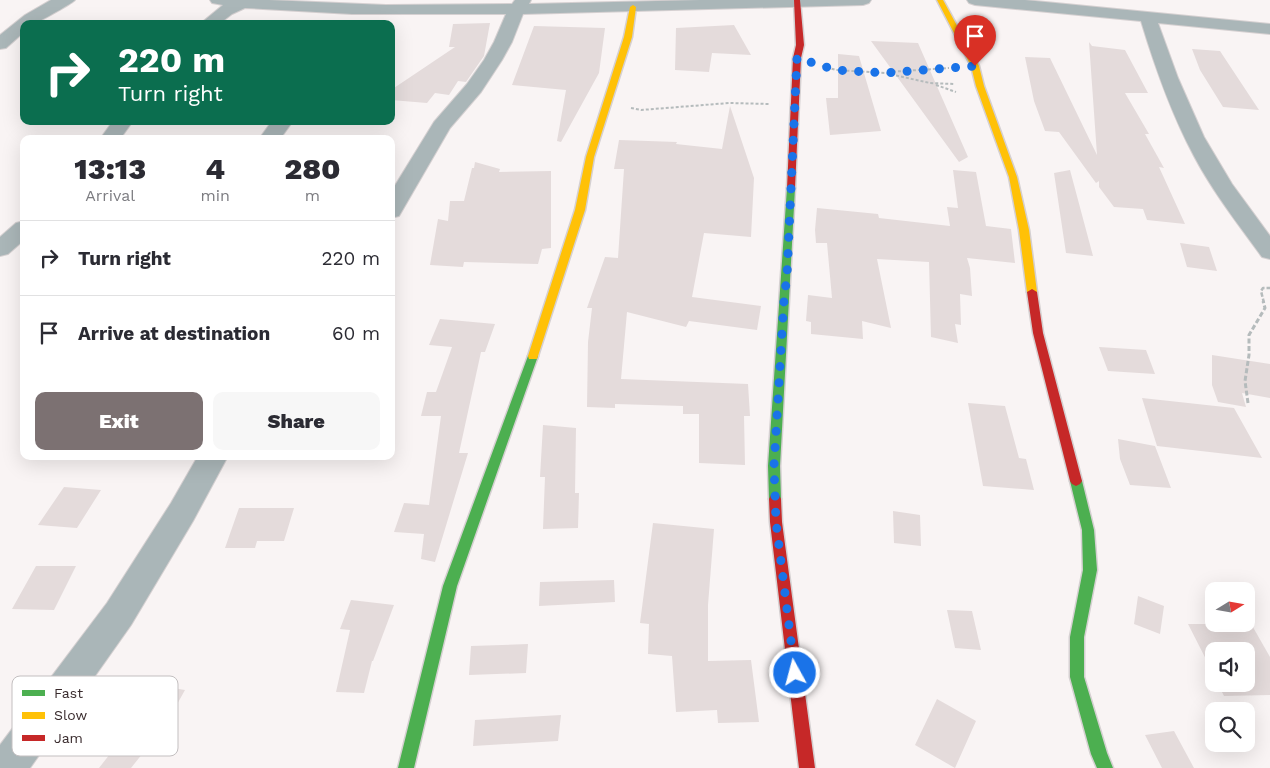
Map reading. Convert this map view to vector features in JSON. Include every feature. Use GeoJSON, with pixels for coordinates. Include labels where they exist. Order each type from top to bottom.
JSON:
{"type":"FeatureCollection","features":[{"type":"Feature","properties":{"kind":"street"},"geometry":{"type":"LineString","coordinates":[[28,20],[49,6],[67,0]]}},
{"type":"Feature","properties":{"kind":"street"},"geometry":{"type":"LineString","coordinates":[[218,0],[387,5],[633,7],[678,3],[863,0]]}},
{"type":"Feature","properties":{"kind":"street"},"geometry":{"type":"LineString","coordinates":[[940,0],[975,66],[980,86],[1012,177],[1024,230],[1038,333],[1088,530],[1090,570],[1076,637],[1077,677],[1099,754],[1105,768]]}},
{"type":"Feature","properties":{"kind":"street"},"geometry":{"type":"LineString","coordinates":[[975,0],[1033,2],[1270,30]]}},
{"type":"Feature","properties":{"kind":"street"},"geometry":{"type":"LineString","coordinates":[[213,20],[226,10],[246,1]]}},
{"type":"Feature","properties":{"kind":"street"},"geometry":{"type":"LineString","coordinates":[[797,1],[800,45],[797,58],[787,275],[774,466],[776,522],[807,768]]}},
{"type":"Feature","properties":{"kind":"street"},"geometry":{"type":"LineString","coordinates":[[375,20],[387,5]]}},
{"type":"Feature","properties":{"kind":"street"},"geometry":{"type":"LineString","coordinates":[[395,203],[441,126],[469,95],[493,60],[519,5]]}},
{"type":"Feature","properties":{"kind":"street"},"geometry":{"type":"LineString","coordinates":[[406,768],[450,586],[537,346],[580,210],[590,157],[628,37],[633,7]]}},
{"type":"Feature","properties":{"kind":"street"},"geometry":{"type":"LineString","coordinates":[[1148,17],[1164,71],[1197,142],[1223,186],[1270,252]]}},
{"type":"Feature","properties":{"kind":"street"},"geometry":{"type":"LineString","coordinates":[[0,44],[20,27]]}},
{"type":"Feature","properties":{"kind":"street"},"geometry":{"type":"LineString","coordinates":[[0,249],[20,232]]}},
{"type":"Feature","properties":{"kind":"street"},"geometry":{"type":"LineString","coordinates":[[74,676],[119,614],[182,512],[211,460]]}},
{"type":"Feature","properties":{"kind":"street"},"geometry":{"type":"LineString","coordinates":[[7,768],[16,756]]}},
{"type":"Feature","properties":{"kind":"path"},"geometry":{"type":"LineString","coordinates":[[797,58],[836,70],[885,73],[975,66]]}},
{"type":"Feature","properties":{"kind":"path"},"geometry":{"type":"LineString","coordinates":[[885,73],[930,83],[980,86]]}},
{"type":"Feature","properties":{"kind":"path"},"geometry":{"type":"LineString","coordinates":[[607,104],[641,110],[729,102],[764,105],[795,94]]}},
{"type":"Feature","properties":{"kind":"path"},"geometry":{"type":"LineString","coordinates":[[1248,403],[1245,381],[1249,355],[1249,334],[1265,308],[1261,291],[1263,288],[1270,288]]}},
{"type":"Feature","properties":{"kind":"building"},"geometry":{"type":"Polygon","coordinates":[[[490,23],[484,56],[466,82],[458,81],[449,95],[435,93],[427,103],[395,100],[395,87],[455,47],[449,47],[453,24],[490,23]]]}},
{"type":"Feature","properties":{"kind":"building"},"geometry":{"type":"Polygon","coordinates":[[[734,25],[751,55],[712,53],[709,72],[675,70],[676,28],[734,25]]]}},
{"type":"Feature","properties":{"kind":"building"},"geometry":{"type":"Polygon","coordinates":[[[534,26],[605,28],[599,73],[561,142],[557,141],[566,90],[512,85],[534,26]]]}},
{"type":"Feature","properties":{"kind":"building"},"geometry":{"type":"Polygon","coordinates":[[[871,41],[918,43],[968,157],[959,162],[871,41]]]}},
{"type":"Feature","properties":{"kind":"building"},"geometry":{"type":"Polygon","coordinates":[[[1089,42],[1092,46],[1125,50],[1148,93],[1125,93],[1149,134],[1145,134],[1164,168],[1159,167],[1185,224],[1147,220],[1143,209],[1114,207],[1099,187],[1099,181],[1096,183],[1059,132],[1045,131],[1034,101],[1025,57],[1050,58],[1097,155],[1089,42]]]}},
{"type":"Feature","properties":{"kind":"building"},"geometry":{"type":"Polygon","coordinates":[[[1192,49],[1220,51],[1259,110],[1223,107],[1200,70],[1192,49]]]}},
{"type":"Feature","properties":{"kind":"building"},"geometry":{"type":"Polygon","coordinates":[[[838,54],[859,56],[881,131],[830,135],[826,98],[838,98],[838,54]]]}},
{"type":"Feature","properties":{"kind":"building"},"geometry":{"type":"Polygon","coordinates":[[[730,106],[754,178],[751,237],[704,233],[692,297],[761,306],[757,330],[689,321],[686,327],[627,312],[621,379],[748,384],[750,416],[744,416],[745,465],[699,463],[699,414],[683,414],[683,406],[615,404],[615,408],[587,407],[588,342],[592,308],[587,308],[605,257],[618,258],[624,169],[614,169],[619,140],[677,142],[676,144],[722,149],[730,106]]]}},
{"type":"Feature","properties":{"kind":"building"},"geometry":{"type":"Polygon","coordinates":[[[475,162],[500,169],[499,172],[551,171],[551,248],[542,249],[538,264],[464,262],[463,267],[430,265],[438,219],[448,221],[450,201],[464,201],[475,162]]]}},
{"type":"Feature","properties":{"kind":"building"},"geometry":{"type":"Polygon","coordinates":[[[953,170],[976,172],[986,226],[1011,229],[1015,263],[967,258],[970,268],[972,296],[960,294],[961,325],[955,324],[958,343],[931,337],[929,262],[877,259],[891,328],[862,321],[863,339],[811,334],[811,322],[806,321],[808,295],[832,298],[827,243],[816,243],[817,208],[878,214],[879,218],[950,226],[947,207],[958,208],[953,170]]]}},
{"type":"Feature","properties":{"kind":"building"},"geometry":{"type":"Polygon","coordinates":[[[1070,170],[1093,256],[1066,253],[1054,173],[1070,170]]]}},
{"type":"Feature","properties":{"kind":"building"},"geometry":{"type":"Polygon","coordinates":[[[1180,243],[1209,247],[1217,271],[1187,267],[1180,243]]]}},
{"type":"Feature","properties":{"kind":"building"},"geometry":{"type":"Polygon","coordinates":[[[440,319],[495,324],[485,352],[481,352],[459,453],[468,453],[435,562],[421,559],[424,534],[394,532],[404,503],[429,505],[441,416],[421,416],[427,392],[436,392],[452,347],[429,345],[440,319]]]}},
{"type":"Feature","properties":{"kind":"building"},"geometry":{"type":"Polygon","coordinates":[[[1099,347],[1146,350],[1155,374],[1108,371],[1099,347]]]}},
{"type":"Feature","properties":{"kind":"building"},"geometry":{"type":"Polygon","coordinates":[[[1212,355],[1270,364],[1270,398],[1242,393],[1246,407],[1218,402],[1212,385],[1212,355]]]}},
{"type":"Feature","properties":{"kind":"building"},"geometry":{"type":"Polygon","coordinates":[[[1142,398],[1234,408],[1262,458],[1157,446],[1142,398]]]}},
{"type":"Feature","properties":{"kind":"building"},"geometry":{"type":"Polygon","coordinates":[[[968,403],[1005,406],[1019,458],[1026,459],[1034,490],[983,486],[968,403]]]}},
{"type":"Feature","properties":{"kind":"building"},"geometry":{"type":"Polygon","coordinates":[[[543,425],[576,428],[575,493],[579,493],[578,528],[543,529],[545,477],[540,477],[543,425]]]}},
{"type":"Feature","properties":{"kind":"building"},"geometry":{"type":"Polygon","coordinates":[[[1118,439],[1155,446],[1171,488],[1130,485],[1120,459],[1118,439]]]}},
{"type":"Feature","properties":{"kind":"building"},"geometry":{"type":"Polygon","coordinates":[[[64,487],[101,490],[77,528],[38,525],[64,487]]]}},
{"type":"Feature","properties":{"kind":"building"},"geometry":{"type":"Polygon","coordinates":[[[239,508],[294,508],[284,541],[257,541],[255,548],[225,548],[239,508]]]}},
{"type":"Feature","properties":{"kind":"building"},"geometry":{"type":"Polygon","coordinates":[[[893,511],[920,515],[921,546],[894,543],[893,511]]]}},
{"type":"Feature","properties":{"kind":"building"},"geometry":{"type":"Polygon","coordinates":[[[653,523],[714,529],[708,605],[708,661],[751,660],[759,722],[718,723],[717,710],[676,712],[672,656],[648,654],[649,624],[640,623],[653,523]]]}},
{"type":"Feature","properties":{"kind":"building"},"geometry":{"type":"Polygon","coordinates":[[[36,566],[76,566],[54,610],[12,609],[36,566]]]}},
{"type":"Feature","properties":{"kind":"building"},"geometry":{"type":"Polygon","coordinates":[[[614,580],[615,602],[539,606],[540,582],[614,580]]]}},
{"type":"Feature","properties":{"kind":"building"},"geometry":{"type":"Polygon","coordinates":[[[1138,596],[1164,606],[1160,634],[1134,624],[1138,596]]]}},
{"type":"Feature","properties":{"kind":"building"},"geometry":{"type":"Polygon","coordinates":[[[351,600],[394,605],[372,661],[364,693],[336,692],[350,630],[340,629],[351,600]]]}},
{"type":"Feature","properties":{"kind":"building"},"geometry":{"type":"Polygon","coordinates":[[[947,610],[972,611],[981,650],[955,648],[947,610]]]}},
{"type":"Feature","properties":{"kind":"building"},"geometry":{"type":"Polygon","coordinates":[[[1188,624],[1205,624],[1205,632],[1255,631],[1270,657],[1270,695],[1224,696],[1222,692],[1255,692],[1255,642],[1205,642],[1205,657],[1188,624]]]}},
{"type":"Feature","properties":{"kind":"building"},"geometry":{"type":"Polygon","coordinates":[[[528,644],[526,673],[469,675],[471,646],[528,644]]]}},
{"type":"Feature","properties":{"kind":"building"},"geometry":{"type":"Polygon","coordinates":[[[178,689],[185,690],[178,703],[178,689]]]}},
{"type":"Feature","properties":{"kind":"building"},"geometry":{"type":"Polygon","coordinates":[[[937,699],[976,721],[955,768],[915,745],[937,699]]]}},
{"type":"Feature","properties":{"kind":"building"},"geometry":{"type":"Polygon","coordinates":[[[561,715],[558,741],[473,746],[475,720],[561,715]]]}},
{"type":"Feature","properties":{"kind":"building"},"geometry":{"type":"Polygon","coordinates":[[[1174,731],[1194,768],[1162,768],[1145,735],[1174,731]]]}},
{"type":"Feature","properties":{"kind":"building"},"geometry":{"type":"Polygon","coordinates":[[[108,756],[141,756],[131,768],[99,768],[108,756]]]}},
{"type":"Feature","properties":{"kind":"traffic: fast"},"geometry":{"type":"LineString","coordinates":[[775,499],[774,466],[791,188]]}},
{"type":"Feature","properties":{"kind":"traffic: fast"},"geometry":{"type":"LineString","coordinates":[[406,768],[450,586],[533,356]]}},
{"type":"Feature","properties":{"kind":"traffic: fast"},"geometry":{"type":"LineString","coordinates":[[1076,481],[1088,530],[1090,570],[1077,637],[1077,677],[1099,754],[1105,768]]}},
{"type":"Feature","properties":{"kind":"traffic: slow"},"geometry":{"type":"LineString","coordinates":[[940,0],[975,66],[980,86],[1013,177],[1024,230],[1032,292]]}},
{"type":"Feature","properties":{"kind":"traffic: slow"},"geometry":{"type":"LineString","coordinates":[[533,356],[580,210],[590,157],[628,37],[633,7]]}},
{"type":"Feature","properties":{"kind":"traffic: jam"},"geometry":{"type":"LineString","coordinates":[[791,188],[797,58],[800,45],[797,0]]}},
{"type":"Feature","properties":{"kind":"traffic: jam"},"geometry":{"type":"LineString","coordinates":[[1032,292],[1038,333],[1076,481]]}},
{"type":"Feature","properties":{"kind":"traffic: jam"},"geometry":{"type":"LineString","coordinates":[[775,499],[776,522],[807,768]]}},
{"type":"Feature","properties":{"kind":"route"},"geometry":{"type":"LineString","coordinates":[[795,673],[776,522],[774,466],[787,275],[797,58],[836,70],[885,73],[975,66]]}}]}
